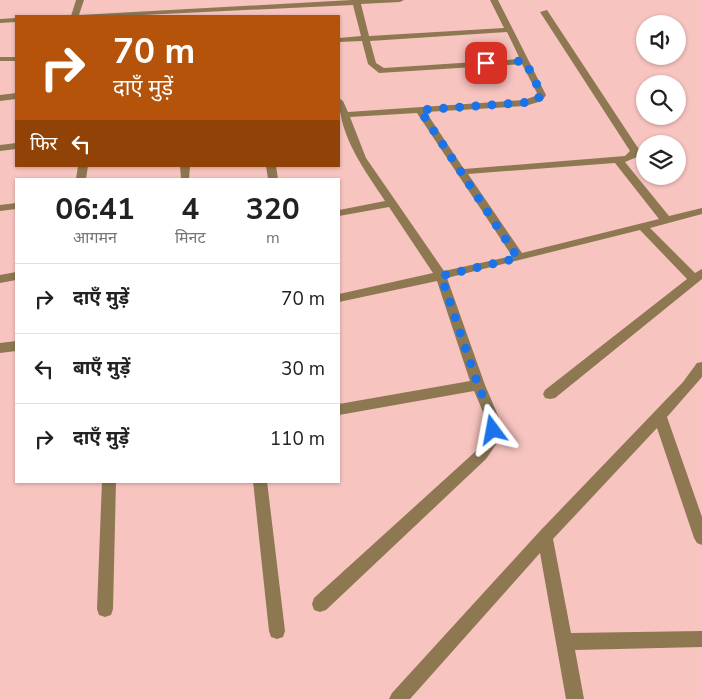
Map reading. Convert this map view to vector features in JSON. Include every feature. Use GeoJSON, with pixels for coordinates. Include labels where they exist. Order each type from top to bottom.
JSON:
{"type":"FeatureCollection","features":[{"type":"Feature","properties":{"kind":"street"},"geometry":{"type":"LineString","coordinates":[[75,15],[80,0]]}},
{"type":"Feature","properties":{"kind":"street"},"geometry":{"type":"LineString","coordinates":[[217,0],[219,9]]}},
{"type":"Feature","properties":{"kind":"street"},"geometry":{"type":"LineString","coordinates":[[144,15],[219,9],[400,0]]}},
{"type":"Feature","properties":{"kind":"street"},"geometry":{"type":"LineString","coordinates":[[344,115],[533,102],[542,95],[494,0]]}},
{"type":"Feature","properties":{"kind":"street"},"geometry":{"type":"LineString","coordinates":[[356,1],[372,64],[382,70],[525,61]]}},
{"type":"Feature","properties":{"kind":"street"},"geometry":{"type":"LineString","coordinates":[[461,172],[618,160],[628,159],[634,155],[635,150],[544,12]]}},
{"type":"Feature","properties":{"kind":"street"},"geometry":{"type":"LineString","coordinates":[[0,21],[15,20]]}},
{"type":"Feature","properties":{"kind":"street"},"geometry":{"type":"LineString","coordinates":[[340,40],[509,30]]}},
{"type":"Feature","properties":{"kind":"street"},"geometry":{"type":"LineString","coordinates":[[0,59],[15,59]]}},
{"type":"Feature","properties":{"kind":"street"},"geometry":{"type":"LineString","coordinates":[[0,98],[15,96]]}},
{"type":"Feature","properties":{"kind":"street"},"geometry":{"type":"LineString","coordinates":[[320,604],[481,455],[490,443],[493,430],[492,418],[478,385],[441,276],[361,158],[340,104]]}},
{"type":"Feature","properties":{"kind":"street"},"geometry":{"type":"LineString","coordinates":[[420,110],[518,258]]}},
{"type":"Feature","properties":{"kind":"street"},"geometry":{"type":"LineString","coordinates":[[0,148],[15,146]]}},
{"type":"Feature","properties":{"kind":"street"},"geometry":{"type":"LineString","coordinates":[[618,160],[666,220]]}},
{"type":"Feature","properties":{"kind":"street"},"geometry":{"type":"LineString","coordinates":[[340,213],[392,203]]}},
{"type":"Feature","properties":{"kind":"street"},"geometry":{"type":"LineString","coordinates":[[0,208],[15,206]]}},
{"type":"Feature","properties":{"kind":"street"},"geometry":{"type":"LineString","coordinates":[[340,298],[518,258],[702,211]]}},
{"type":"Feature","properties":{"kind":"street"},"geometry":{"type":"LineString","coordinates":[[550,394],[698,276],[642,226]]}},
{"type":"Feature","properties":{"kind":"street"},"geometry":{"type":"LineString","coordinates":[[0,279],[15,276]]}},
{"type":"Feature","properties":{"kind":"street"},"geometry":{"type":"LineString","coordinates":[[0,348],[15,346]]}},
{"type":"Feature","properties":{"kind":"street"},"geometry":{"type":"LineString","coordinates":[[398,699],[545,536],[688,386],[702,367]]}},
{"type":"Feature","properties":{"kind":"street"},"geometry":{"type":"LineString","coordinates":[[340,410],[478,385]]}},
{"type":"Feature","properties":{"kind":"street"},"geometry":{"type":"LineString","coordinates":[[659,415],[702,538]]}},
{"type":"Feature","properties":{"kind":"street"},"geometry":{"type":"LineString","coordinates":[[104,609],[109,483]]}},
{"type":"Feature","properties":{"kind":"street"},"geometry":{"type":"LineString","coordinates":[[260,483],[277,631]]}},
{"type":"Feature","properties":{"kind":"street"},"geometry":{"type":"LineString","coordinates":[[545,536],[576,699]]}},
{"type":"Feature","properties":{"kind":"street"},"geometry":{"type":"LineString","coordinates":[[565,642],[702,639]]}},
{"type":"Feature","properties":{"kind":"route"},"geometry":{"type":"LineString","coordinates":[[486,63],[525,61],[542,95],[533,102],[420,110],[518,258],[441,276],[478,385],[492,418],[493,430]]}}]}
